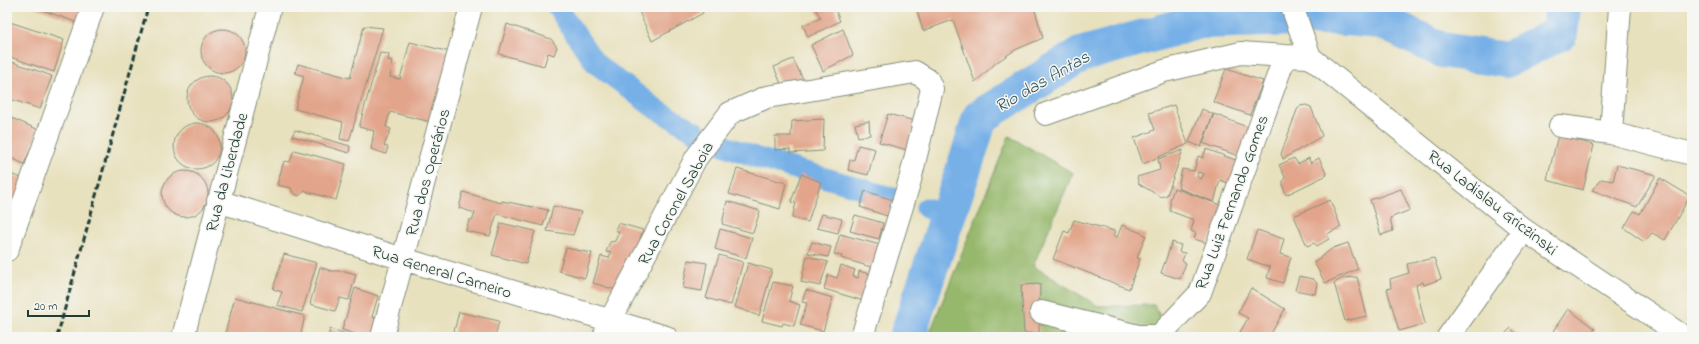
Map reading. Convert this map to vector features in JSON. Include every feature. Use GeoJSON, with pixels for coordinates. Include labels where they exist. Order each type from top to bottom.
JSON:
{"type":"FeatureCollection","features":[{"type":"Feature","properties":{"kind":"street"},"geometry":{"type":"LineString","coordinates":[[7,250],[93,7]]}},
{"type":"Feature","properties":{"kind":"street","name":"Rua da Liberdade"},"geometry":{"type":"LineString","coordinates":[[183,337],[270,7]]}},
{"type":"Feature","properties":{"kind":"street","name":"Rua dos Operários"},"geometry":{"type":"LineString","coordinates":[[382,337],[471,7]]}},
{"type":"Feature","properties":{"kind":"street"},"geometry":{"type":"LineString","coordinates":[[1046,114],[1164,71],[1241,53],[1284,56],[1307,48],[1292,7]]}},
{"type":"Feature","properties":{"kind":"street"},"geometry":{"type":"LineString","coordinates":[[1611,133],[1620,7]]}},
{"type":"Feature","properties":{"kind":"street","name":"Rua Ladislau Griczinski"},"geometry":{"type":"LineString","coordinates":[[1307,48],[1524,230],[1684,337]]}},
{"type":"Feature","properties":{"kind":"street","name":"Rua Luiz Fernando Gomes"},"geometry":{"type":"LineString","coordinates":[[1041,312],[1138,336],[1159,336],[1200,293],[1284,56]]}},
{"type":"Feature","properties":{"kind":"street","name":"Rua Coronel Saboia"},"geometry":{"type":"LineString","coordinates":[[607,329],[696,158],[730,113],[767,97],[914,72],[928,80],[932,89],[910,180],[862,337]]}},
{"type":"Feature","properties":{"kind":"street"},"geometry":{"type":"LineString","coordinates":[[1560,126],[1611,133],[1692,154]]}},
{"type":"Feature","properties":{"kind":"street","name":"Rua General Carneiro"},"geometry":{"type":"LineString","coordinates":[[218,201],[403,259],[607,329],[666,337]]}},
{"type":"Feature","properties":{"kind":"street"},"geometry":{"type":"LineString","coordinates":[[1448,337],[1524,230]]}},
{"type":"Feature","properties":{"kind":"green space"},"geometry":{"type":"Polygon","coordinates":[[[1009,136],[1073,173],[1033,266],[1098,306],[1154,305],[1172,337],[928,337],[1009,136]]]}},
{"type":"Feature","properties":{"kind":"building"},"geometry":{"type":"Polygon","coordinates":[[[34,7],[90,7],[84,25],[34,7]]]}},
{"type":"Feature","properties":{"kind":"building"},"geometry":{"type":"Polygon","coordinates":[[[637,7],[701,7],[703,13],[652,41],[637,7]]]}},
{"type":"Feature","properties":{"kind":"building"},"geometry":{"type":"Polygon","coordinates":[[[814,7],[834,7],[840,21],[808,37],[803,25],[821,18],[814,7]]]}},
{"type":"Feature","properties":{"kind":"building"},"geometry":{"type":"Polygon","coordinates":[[[916,7],[1034,7],[1043,38],[1015,50],[997,62],[975,82],[953,20],[923,31],[916,7]]]}},
{"type":"Feature","properties":{"kind":"building"},"geometry":{"type":"Polygon","coordinates":[[[7,21],[64,40],[54,72],[7,56],[7,21]]]}},
{"type":"Feature","properties":{"kind":"building"},"geometry":{"type":"Polygon","coordinates":[[[507,24],[551,39],[557,47],[554,55],[548,53],[544,66],[499,54],[507,24]]]}},
{"type":"Feature","properties":{"kind":"building"},"geometry":{"type":"Polygon","coordinates":[[[364,26],[383,28],[349,141],[340,139],[343,122],[295,109],[304,76],[295,73],[298,64],[350,78],[364,26]]]}},
{"type":"Feature","properties":{"kind":"building"},"geometry":{"type":"Polygon","coordinates":[[[219,29],[227,29],[232,30],[239,35],[244,42],[244,60],[239,67],[232,72],[219,73],[211,70],[204,63],[201,55],[201,47],[204,39],[211,32],[219,29]]]}},
{"type":"Feature","properties":{"kind":"building"},"geometry":{"type":"Polygon","coordinates":[[[843,29],[853,55],[823,71],[811,45],[843,29]]]}},
{"type":"Feature","properties":{"kind":"building"},"geometry":{"type":"Polygon","coordinates":[[[410,42],[454,53],[435,123],[390,112],[386,127],[391,129],[384,146],[388,147],[386,154],[371,149],[374,131],[359,127],[380,53],[389,54],[388,60],[393,61],[390,77],[400,79],[410,42]]]}},
{"type":"Feature","properties":{"kind":"building"},"geometry":{"type":"Polygon","coordinates":[[[793,59],[805,83],[784,91],[774,67],[793,59]]]}},
{"type":"Feature","properties":{"kind":"building"},"geometry":{"type":"Polygon","coordinates":[[[7,60],[52,76],[40,109],[7,98],[7,60]]]}},
{"type":"Feature","properties":{"kind":"building"},"geometry":{"type":"Polygon","coordinates":[[[1226,69],[1263,81],[1250,115],[1213,102],[1226,69]]]}},
{"type":"Feature","properties":{"kind":"building"},"geometry":{"type":"Polygon","coordinates":[[[210,76],[223,80],[229,86],[233,99],[229,112],[223,118],[210,122],[197,118],[191,112],[187,99],[191,86],[197,80],[210,76]]]}},
{"type":"Feature","properties":{"kind":"building"},"geometry":{"type":"Polygon","coordinates":[[[1174,105],[1188,144],[1143,164],[1134,138],[1155,130],[1149,113],[1174,105]]]}},
{"type":"Feature","properties":{"kind":"building"},"geometry":{"type":"Polygon","coordinates":[[[1306,105],[1311,107],[1322,136],[1283,159],[1281,154],[1297,110],[1300,106],[1306,105]]]}},
{"type":"Feature","properties":{"kind":"building"},"geometry":{"type":"Polygon","coordinates":[[[1202,109],[1213,114],[1201,147],[1189,142],[1202,109]]]}},
{"type":"Feature","properties":{"kind":"building"},"geometry":{"type":"Polygon","coordinates":[[[888,114],[915,121],[907,150],[879,142],[888,114]]]}},
{"type":"Feature","properties":{"kind":"building"},"geometry":{"type":"Polygon","coordinates":[[[1214,114],[1252,129],[1241,157],[1203,143],[1214,114]]]}},
{"type":"Feature","properties":{"kind":"building"},"geometry":{"type":"Polygon","coordinates":[[[7,116],[39,130],[24,164],[7,156],[7,116]]]}},
{"type":"Feature","properties":{"kind":"building"},"geometry":{"type":"Polygon","coordinates":[[[824,119],[823,151],[790,153],[790,149],[775,150],[775,136],[791,136],[792,121],[824,119]]]}},
{"type":"Feature","properties":{"kind":"building"},"geometry":{"type":"Polygon","coordinates":[[[869,121],[870,135],[858,137],[855,124],[869,121]]]}},
{"type":"Feature","properties":{"kind":"building"},"geometry":{"type":"Polygon","coordinates":[[[197,123],[210,127],[216,133],[220,146],[216,159],[210,165],[197,169],[184,165],[178,159],[174,146],[178,133],[184,127],[197,123]]]}},
{"type":"Feature","properties":{"kind":"building"},"geometry":{"type":"Polygon","coordinates":[[[295,130],[350,146],[349,153],[292,136],[295,130]]]}},
{"type":"Feature","properties":{"kind":"building"},"geometry":{"type":"Polygon","coordinates":[[[1558,135],[1594,145],[1583,190],[1547,180],[1558,135]]]}},
{"type":"Feature","properties":{"kind":"building"},"geometry":{"type":"Polygon","coordinates":[[[858,145],[875,149],[868,175],[848,170],[850,160],[854,160],[858,145]]]}},
{"type":"Feature","properties":{"kind":"building"},"geometry":{"type":"Polygon","coordinates":[[[1206,149],[1241,162],[1233,185],[1220,180],[1214,202],[1178,188],[1182,169],[1194,171],[1198,156],[1203,158],[1206,149]],[[1198,172],[1197,177],[1201,179],[1204,174],[1198,172]]]}},
{"type":"Feature","properties":{"kind":"building"},"geometry":{"type":"Polygon","coordinates":[[[294,150],[346,164],[336,200],[305,191],[299,196],[293,193],[291,188],[277,185],[284,161],[290,162],[294,150]]]}},
{"type":"Feature","properties":{"kind":"building"},"geometry":{"type":"Polygon","coordinates":[[[1183,150],[1167,195],[1161,197],[1139,184],[1137,177],[1160,170],[1158,159],[1183,150]]]}},
{"type":"Feature","properties":{"kind":"building"},"geometry":{"type":"Polygon","coordinates":[[[1294,158],[1298,164],[1309,158],[1310,163],[1319,158],[1327,175],[1286,195],[1283,187],[1285,177],[1279,165],[1294,158]]]}},
{"type":"Feature","properties":{"kind":"building"},"geometry":{"type":"Polygon","coordinates":[[[1617,165],[1656,175],[1637,207],[1592,190],[1601,179],[1613,181],[1617,165]]]}},
{"type":"Feature","properties":{"kind":"building"},"geometry":{"type":"Polygon","coordinates":[[[737,169],[786,183],[780,209],[729,194],[737,169]]]}},
{"type":"Feature","properties":{"kind":"building"},"geometry":{"type":"Polygon","coordinates":[[[185,171],[198,175],[204,181],[208,194],[204,207],[198,213],[185,217],[172,213],[166,207],[162,194],[166,181],[172,175],[185,171]]]}},
{"type":"Feature","properties":{"kind":"building"},"geometry":{"type":"Polygon","coordinates":[[[7,173],[28,180],[20,202],[7,197],[7,173]]]}},
{"type":"Feature","properties":{"kind":"building"},"geometry":{"type":"Polygon","coordinates":[[[801,174],[821,182],[808,222],[792,218],[796,203],[791,202],[801,174]]]}},
{"type":"Feature","properties":{"kind":"building"},"geometry":{"type":"Polygon","coordinates":[[[1660,178],[1690,196],[1665,240],[1652,233],[1644,242],[1624,228],[1634,211],[1640,214],[1660,178]]]}},
{"type":"Feature","properties":{"kind":"building"},"geometry":{"type":"Polygon","coordinates":[[[1174,188],[1229,208],[1207,243],[1194,239],[1196,233],[1191,231],[1194,220],[1170,211],[1170,200],[1174,188]]]}},
{"type":"Feature","properties":{"kind":"building"},"geometry":{"type":"Polygon","coordinates":[[[1401,189],[1410,210],[1390,218],[1393,231],[1381,235],[1370,200],[1401,189]]]}},
{"type":"Feature","properties":{"kind":"building"},"geometry":{"type":"Polygon","coordinates":[[[865,191],[893,200],[887,216],[860,207],[865,191]]]}},
{"type":"Feature","properties":{"kind":"building"},"geometry":{"type":"Polygon","coordinates":[[[463,192],[501,203],[502,201],[548,210],[543,226],[497,214],[490,236],[466,231],[469,220],[472,220],[475,213],[459,208],[463,192]]]}},
{"type":"Feature","properties":{"kind":"building"},"geometry":{"type":"Polygon","coordinates":[[[1330,200],[1341,227],[1327,234],[1329,239],[1317,246],[1314,243],[1307,246],[1294,216],[1330,200]]]}},
{"type":"Feature","properties":{"kind":"building"},"geometry":{"type":"Polygon","coordinates":[[[727,201],[760,211],[753,233],[722,224],[727,201]]]}},
{"type":"Feature","properties":{"kind":"building"},"geometry":{"type":"Polygon","coordinates":[[[553,206],[581,212],[573,235],[547,231],[553,206]]]}},
{"type":"Feature","properties":{"kind":"building"},"geometry":{"type":"Polygon","coordinates":[[[822,214],[842,219],[838,233],[817,228],[822,214]]]}},
{"type":"Feature","properties":{"kind":"building"},"geometry":{"type":"Polygon","coordinates":[[[855,215],[883,223],[879,239],[850,231],[855,215]]]}},
{"type":"Feature","properties":{"kind":"building"},"geometry":{"type":"Polygon","coordinates":[[[1074,220],[1115,231],[1113,236],[1117,237],[1122,225],[1146,235],[1137,258],[1140,259],[1129,289],[1053,259],[1064,231],[1069,233],[1074,220]]]}},
{"type":"Feature","properties":{"kind":"building"},"geometry":{"type":"Polygon","coordinates":[[[501,223],[535,231],[526,264],[492,255],[501,223]]]}},
{"type":"Feature","properties":{"kind":"building"},"geometry":{"type":"Polygon","coordinates":[[[618,223],[643,230],[634,257],[629,260],[616,290],[593,283],[601,256],[609,258],[611,253],[606,252],[610,242],[615,241],[619,232],[615,230],[618,223]]]}},
{"type":"Feature","properties":{"kind":"building"},"geometry":{"type":"Polygon","coordinates":[[[720,229],[752,238],[746,258],[715,249],[720,229]]]}},
{"type":"Feature","properties":{"kind":"building"},"geometry":{"type":"Polygon","coordinates":[[[1257,230],[1284,239],[1280,254],[1291,257],[1283,283],[1267,278],[1270,267],[1247,259],[1257,230]]]}},
{"type":"Feature","properties":{"kind":"building"},"geometry":{"type":"Polygon","coordinates":[[[840,234],[880,245],[874,268],[841,258],[842,256],[834,254],[840,234]]]}},
{"type":"Feature","properties":{"kind":"building"},"geometry":{"type":"Polygon","coordinates":[[[812,242],[831,247],[828,257],[808,253],[812,242]]]}},
{"type":"Feature","properties":{"kind":"building"},"geometry":{"type":"Polygon","coordinates":[[[1172,242],[1181,245],[1179,252],[1185,253],[1182,261],[1186,263],[1180,279],[1161,273],[1172,242]]]}},
{"type":"Feature","properties":{"kind":"building"},"geometry":{"type":"Polygon","coordinates":[[[1348,243],[1358,269],[1325,283],[1314,262],[1333,248],[1348,243]]]}},
{"type":"Feature","properties":{"kind":"building"},"geometry":{"type":"Polygon","coordinates":[[[566,248],[592,253],[585,278],[559,271],[566,248]]]}},
{"type":"Feature","properties":{"kind":"building"},"geometry":{"type":"Polygon","coordinates":[[[284,254],[317,263],[302,312],[277,305],[282,292],[273,289],[284,254]]]}},
{"type":"Feature","properties":{"kind":"building"},"geometry":{"type":"Polygon","coordinates":[[[719,255],[743,262],[731,305],[706,298],[719,255]]]}},
{"type":"Feature","properties":{"kind":"building"},"geometry":{"type":"Polygon","coordinates":[[[807,256],[828,262],[820,286],[801,282],[807,256]]]}},
{"type":"Feature","properties":{"kind":"building"},"geometry":{"type":"Polygon","coordinates":[[[1434,258],[1441,279],[1424,285],[1423,282],[1416,285],[1425,324],[1399,331],[1387,289],[1391,288],[1390,279],[1409,273],[1407,264],[1434,258]]]}},
{"type":"Feature","properties":{"kind":"building"},"geometry":{"type":"Polygon","coordinates":[[[688,260],[707,263],[702,291],[683,288],[688,260]]]}},
{"type":"Feature","properties":{"kind":"building"},"geometry":{"type":"Polygon","coordinates":[[[748,263],[772,270],[759,316],[735,307],[748,263]]]}},
{"type":"Feature","properties":{"kind":"building"},"geometry":{"type":"Polygon","coordinates":[[[841,265],[855,270],[853,276],[858,278],[859,271],[873,275],[864,301],[824,289],[828,275],[837,278],[841,265]]]}},
{"type":"Feature","properties":{"kind":"building"},"geometry":{"type":"Polygon","coordinates":[[[320,267],[331,271],[345,271],[356,274],[349,300],[340,298],[335,311],[310,304],[320,267]]]}},
{"type":"Feature","properties":{"kind":"building"},"geometry":{"type":"Polygon","coordinates":[[[1299,276],[1313,279],[1317,283],[1315,294],[1295,290],[1299,276]]]}},
{"type":"Feature","properties":{"kind":"building"},"geometry":{"type":"Polygon","coordinates":[[[1357,277],[1367,316],[1345,321],[1334,283],[1343,278],[1357,277]]]}},
{"type":"Feature","properties":{"kind":"building"},"geometry":{"type":"Polygon","coordinates":[[[773,282],[793,286],[789,301],[800,305],[794,326],[783,323],[782,326],[762,321],[773,282]]]}},
{"type":"Feature","properties":{"kind":"building"},"geometry":{"type":"Polygon","coordinates":[[[1040,284],[1039,333],[1024,333],[1021,285],[1040,284]]]}},
{"type":"Feature","properties":{"kind":"building"},"geometry":{"type":"Polygon","coordinates":[[[355,288],[378,296],[372,317],[381,320],[377,337],[364,337],[342,330],[355,288]]]}},
{"type":"Feature","properties":{"kind":"building"},"geometry":{"type":"Polygon","coordinates":[[[1251,288],[1285,309],[1269,337],[1243,337],[1239,334],[1248,318],[1238,313],[1251,288]]]}},
{"type":"Feature","properties":{"kind":"building"},"geometry":{"type":"Polygon","coordinates":[[[806,290],[833,298],[823,331],[800,325],[807,303],[802,302],[806,290]]]}},
{"type":"Feature","properties":{"kind":"building"},"geometry":{"type":"Polygon","coordinates":[[[235,297],[305,316],[300,337],[224,337],[235,297]]]}},
{"type":"Feature","properties":{"kind":"building"},"geometry":{"type":"Polygon","coordinates":[[[1568,309],[1595,329],[1590,337],[1562,337],[1553,331],[1568,309]]]}},
{"type":"Feature","properties":{"kind":"building"},"geometry":{"type":"Polygon","coordinates":[[[459,312],[499,321],[495,337],[461,337],[453,335],[459,312]]]}},
{"type":"Feature","properties":{"kind":"building"},"geometry":{"type":"Polygon","coordinates":[[[1511,328],[1519,337],[1502,337],[1511,328]]]}},
{"type":"Feature","properties":{"kind":"building"},"geometry":{"type":"Polygon","coordinates":[[[330,329],[356,337],[328,337],[330,329]]]}},
{"type":"Feature","properties":{"kind":"waterway"},"geometry":{"type":"LineString","coordinates":[[557,7],[595,63],[656,109],[696,132]]}},
{"type":"Feature","properties":{"kind":"waterway","name":"Rio das Antas"},"geometry":{"type":"LineString","coordinates":[[907,337],[980,117],[1080,55],[1200,21],[1333,17],[1381,21],[1442,50],[1506,60],[1560,33],[1563,7]]}},
{"type":"Feature","properties":{"kind":"waterway"},"geometry":{"type":"LineString","coordinates":[[720,144],[758,158],[897,199]]}},
{"type":"Feature","properties":{"kind":"waterway"},"geometry":{"type":"LineString","coordinates":[[926,208],[948,215]]}},
{"type":"Feature","properties":{"kind":"railway"},"geometry":{"type":"LineString","coordinates":[[57,337],[148,7]]}}]}
